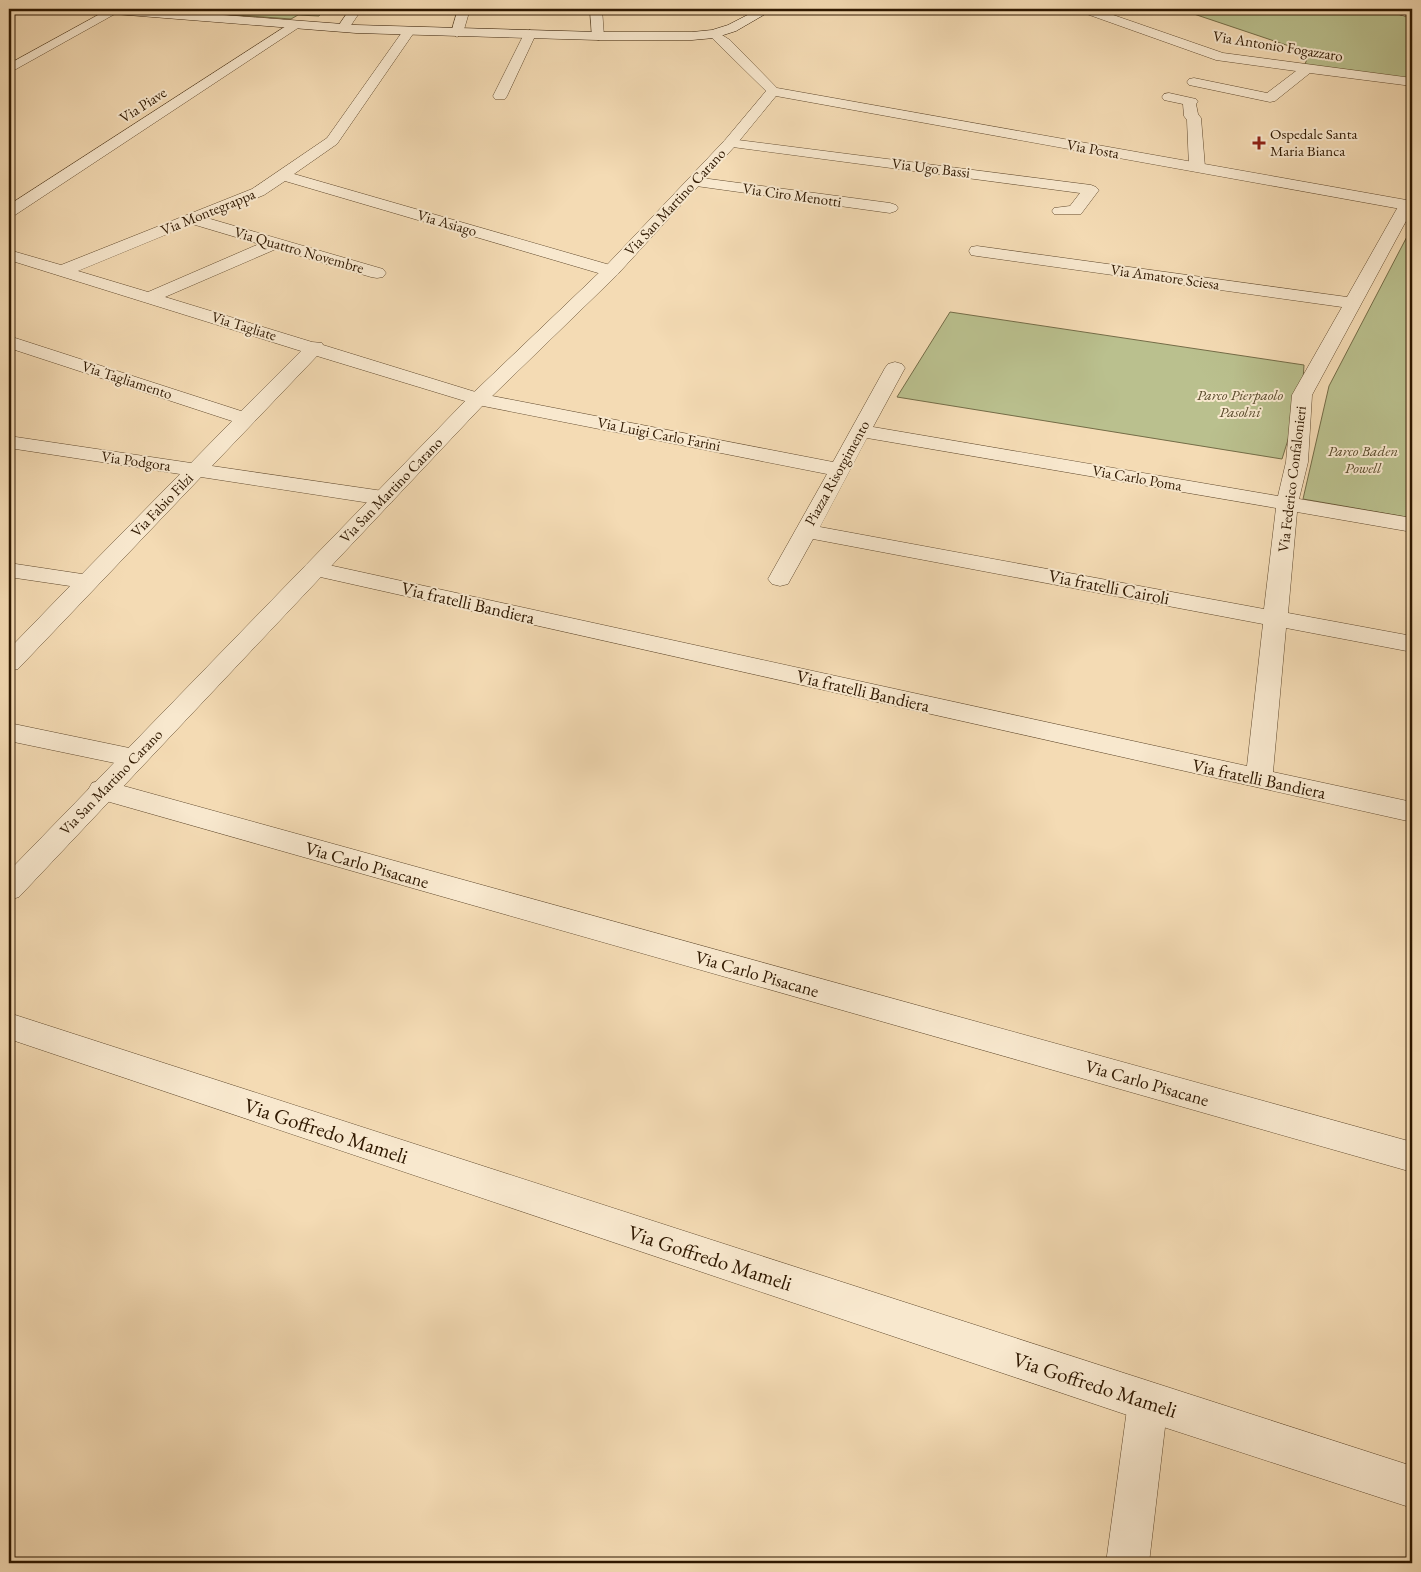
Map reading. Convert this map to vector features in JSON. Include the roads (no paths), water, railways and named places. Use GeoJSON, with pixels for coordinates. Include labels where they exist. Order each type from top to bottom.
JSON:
{"type":"FeatureCollection","features":[{"type":"Feature","properties":{"kind":"street"},"geometry":{"type":"LineString","coordinates":[[102,9],[343,28],[598,36],[692,36],[714,34],[732,28],[768,9]]}},
{"type":"Feature","properties":{"kind":"street"},"geometry":{"type":"LineString","coordinates":[[343,28],[356,9]]}},
{"type":"Feature","properties":{"kind":"street"},"geometry":{"type":"LineString","coordinates":[[457,33],[464,9]]}},
{"type":"Feature","properties":{"kind":"street"},"geometry":{"type":"LineString","coordinates":[[596,9],[598,36]]}},
{"type":"Feature","properties":{"kind":"street","name":"Via Antonio Fogazzaro"},"geometry":{"type":"LineString","coordinates":[[1085,9],[1221,57],[1412,82]]}},
{"type":"Feature","properties":{"kind":"street"},"geometry":{"type":"LineString","coordinates":[[1394,9],[1412,14]]}},
{"type":"Feature","properties":{"kind":"street"},"geometry":{"type":"LineString","coordinates":[[9,69],[116,10]]}},
{"type":"Feature","properties":{"kind":"street","name":"Via Piave"},"geometry":{"type":"LineString","coordinates":[[9,212],[294,25]]}},
{"type":"Feature","properties":{"kind":"street","name":"Via Montegrappa"},"geometry":{"type":"LineString","coordinates":[[62,271],[258,192],[332,141],[410,31]]}},
{"type":"Feature","properties":{"kind":"street"},"geometry":{"type":"LineString","coordinates":[[500,96],[530,34]]}},
{"type":"Feature","properties":{"kind":"street"},"geometry":{"type":"LineString","coordinates":[[714,34],[726,43],[773,91]]}},
{"type":"Feature","properties":{"kind":"street"},"geometry":{"type":"LineString","coordinates":[[1183,44],[1188,48],[1195,86],[1197,167]]}},
{"type":"Feature","properties":{"kind":"street"},"geometry":{"type":"LineString","coordinates":[[1195,86],[1202,59],[1221,57]]}},
{"type":"Feature","properties":{"kind":"street"},"geometry":{"type":"LineString","coordinates":[[1169,97],[1195,86],[1270,98],[1308,68]]}},
{"type":"Feature","properties":{"kind":"street","name":"Via San Martino Carano"},"geometry":{"type":"LineString","coordinates":[[9,889],[478,399],[611,271],[730,143],[773,91]]}},
{"type":"Feature","properties":{"kind":"street","name":"Via Posta"},"geometry":{"type":"LineString","coordinates":[[773,91],[1409,205]]}},
{"type":"Feature","properties":{"kind":"street","name":"Via Ugo Bassi"},"geometry":{"type":"LineString","coordinates":[[730,143],[1091,190],[1075,211],[1060,211]]}},
{"type":"Feature","properties":{"kind":"street","name":"Via Asiago"},"geometry":{"type":"LineString","coordinates":[[282,175],[611,271]]}},
{"type":"Feature","properties":{"kind":"street","name":"Via Ciro Menotti"},"geometry":{"type":"LineString","coordinates":[[694,182],[890,208]]}},
{"type":"Feature","properties":{"kind":"street","name":"Via Federico Confalonieri"},"geometry":{"type":"LineString","coordinates":[[1259,779],[1287,503],[1297,462],[1302,395],[1409,205]]}},
{"type":"Feature","properties":{"kind":"street","name":"Via Quattro Novembre"},"geometry":{"type":"LineString","coordinates":[[192,219],[377,273]]}},
{"type":"Feature","properties":{"kind":"street"},"geometry":{"type":"LineString","coordinates":[[149,298],[275,243]]}},
{"type":"Feature","properties":{"kind":"street","name":"Via Amatore Sciesa"},"geometry":{"type":"LineString","coordinates":[[977,251],[1353,303]]}},
{"type":"Feature","properties":{"kind":"street","name":"Via Tagliate"},"geometry":{"type":"LineString","coordinates":[[9,254],[478,399]]}},
{"type":"Feature","properties":{"kind":"street","name":"Via Tagliamento"},"geometry":{"type":"LineString","coordinates":[[9,342],[245,419]]}},
{"type":"Feature","properties":{"kind":"street","name":"Via Fabio Filzi"},"geometry":{"type":"LineString","coordinates":[[9,663],[315,348]]}},
{"type":"Feature","properties":{"kind":"street","name":"Piazza Risorgimento"},"geometry":{"type":"LineString","coordinates":[[780,579],[895,368]]}},
{"type":"Feature","properties":{"kind":"street","name":"Via Luigi Carlo Farini"},"geometry":{"type":"LineString","coordinates":[[478,399],[840,470]]}},
{"type":"Feature","properties":{"kind":"street","name":"Via Carlo Poma"},"geometry":{"type":"LineString","coordinates":[[861,430],[1412,524]]}},
{"type":"Feature","properties":{"kind":"street","name":"Via Podgora"},"geometry":{"type":"LineString","coordinates":[[9,442],[383,498]]}},
{"type":"Feature","properties":{"kind":"street","name":"Via fratelli Cairoli"},"geometry":{"type":"LineString","coordinates":[[806,531],[1412,644]]}},
{"type":"Feature","properties":{"kind":"street","name":"Via fratelli Bandiera"},"geometry":{"type":"LineString","coordinates":[[314,569],[1412,812]]}},
{"type":"Feature","properties":{"kind":"street"},"geometry":{"type":"LineString","coordinates":[[9,570],[87,582]]}},
{"type":"Feature","properties":{"kind":"street"},"geometry":{"type":"LineString","coordinates":[[9,732],[134,758]]}},
{"type":"Feature","properties":{"kind":"street","name":"Via Carlo Pisacane"},"geometry":{"type":"LineString","coordinates":[[102,790],[1412,1157]]}},
{"type":"Feature","properties":{"kind":"street","name":"Via Goffredo Mameli"},"geometry":{"type":"LineString","coordinates":[[9,1026],[1412,1488]]}},
{"type":"Feature","properties":{"kind":"street"},"geometry":{"type":"LineString","coordinates":[[1127,1563],[1148,1402]]}},
{"type":"Feature","properties":{"kind":"place","name":"Ospedale Santa Maria Bianca"},"geometry":{"type":"Point","coordinates":[1259,143]}},
{"type":"Feature","properties":{"kind":"park label","name":"Parco Pierpaolo Pasolni"},"geometry":{"type":"Point","coordinates":[1240,404]}},
{"type":"Feature","properties":{"kind":"park label","name":"Parco Baden Powell"},"geometry":{"type":"Point","coordinates":[1363,460]}}]}
